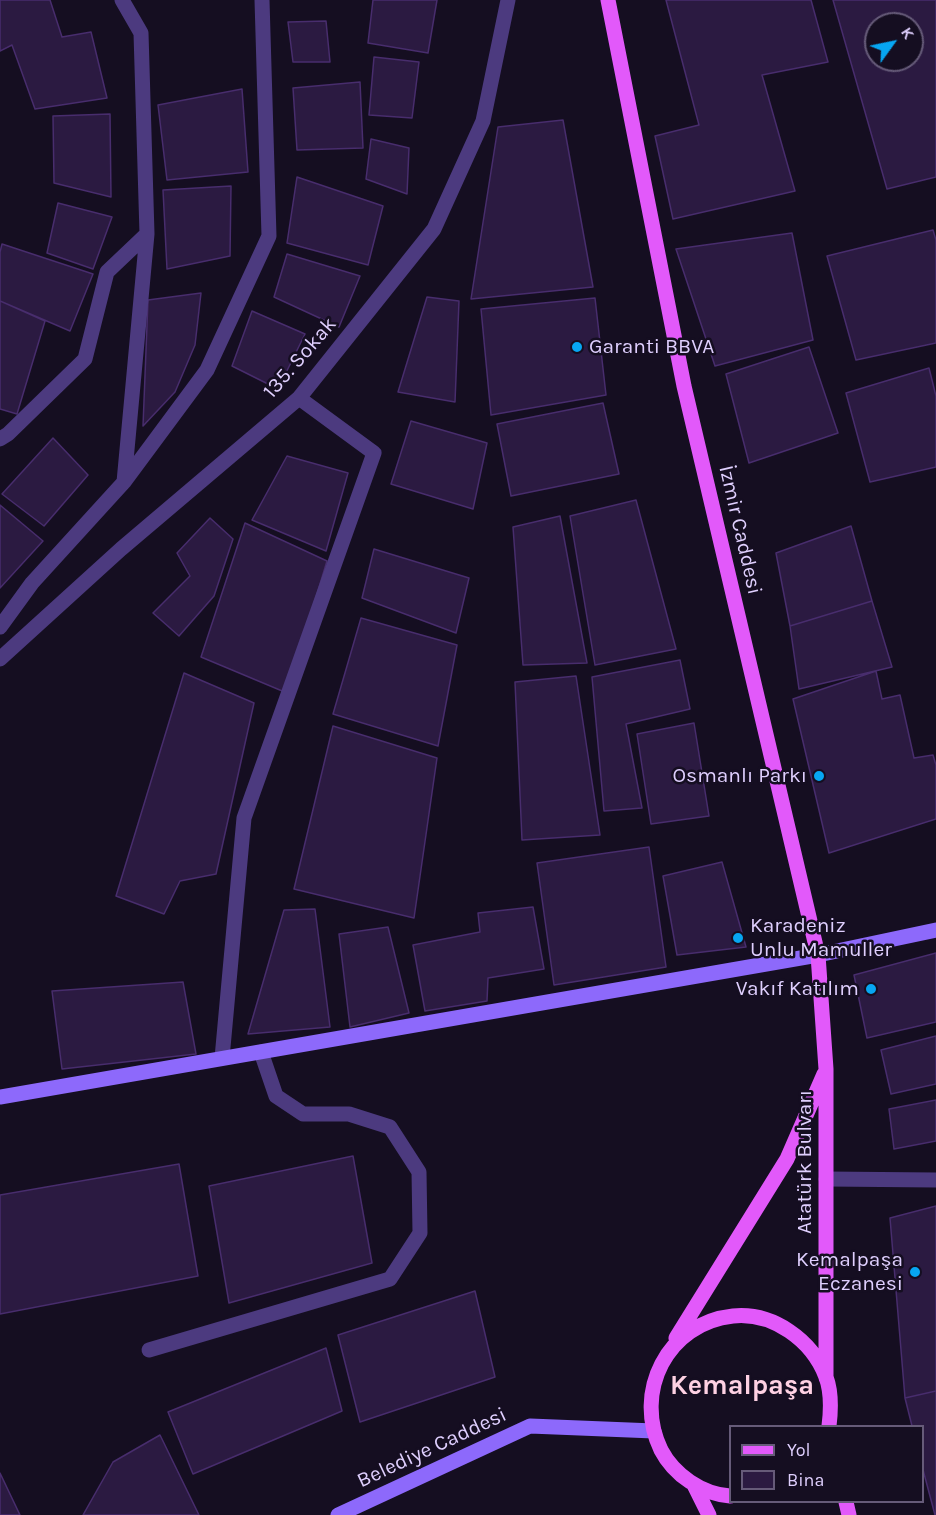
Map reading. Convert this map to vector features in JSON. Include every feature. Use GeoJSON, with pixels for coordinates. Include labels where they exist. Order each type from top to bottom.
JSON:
{"type":"FeatureCollection","features":[{"type":"Feature","properties":{"kind":"main road","name":"İzmir Caddesi"},"geometry":{"type":"LineString","coordinates":[[608,0],[684,386],[818,955],[826,1069]]}},
{"type":"Feature","properties":{"kind":"main road"},"geometry":{"type":"LineString","coordinates":[[0,1097],[818,955],[936,930]]}},
{"type":"Feature","properties":{"kind":"main road","name":"Atatürk Bulvarı"},"geometry":{"type":"LineString","coordinates":[[826,1069],[826,1378]]}},
{"type":"Feature","properties":{"kind":"main road","name":"Atatürk Bulvarı"},"geometry":{"type":"LineString","coordinates":[[661,1364],[787,1159],[826,1069]]}},
{"type":"Feature","properties":{"kind":"main road"},"geometry":{"type":"LineString","coordinates":[[729,1496],[719,1495],[694,1485],[676,1470],[662,1452],[654,1431],[650,1408],[652,1385],[661,1364],[679,1340],[704,1323],[733,1316],[763,1319],[790,1331],[812,1351],[826,1378],[831,1405],[829,1425]]}},
{"type":"Feature","properties":{"kind":"main road","name":"Belediye Caddesi"},"geometry":{"type":"LineString","coordinates":[[338,1515],[530,1426],[654,1431]]}},
{"type":"Feature","properties":{"kind":"main road"},"geometry":{"type":"LineString","coordinates":[[694,1485],[709,1515]]}},
{"type":"Feature","properties":{"kind":"street"},"geometry":{"type":"LineString","coordinates":[[122,0],[141,33],[147,234],[124,482]]}},
{"type":"Feature","properties":{"kind":"street"},"geometry":{"type":"LineString","coordinates":[[0,627],[32,583],[124,482],[207,370],[268,236],[262,0]]}},
{"type":"Feature","properties":{"kind":"street","name":"135. Sokak"},"geometry":{"type":"LineString","coordinates":[[0,659],[122,549],[299,398],[434,229],[483,121],[508,0]]}},
{"type":"Feature","properties":{"kind":"street"},"geometry":{"type":"LineString","coordinates":[[0,439],[8,434],[85,359],[107,272],[147,234]]}},
{"type":"Feature","properties":{"kind":"street"},"geometry":{"type":"LineString","coordinates":[[222,1058],[244,818],[374,453],[299,398]]}},
{"type":"Feature","properties":{"kind":"street"},"geometry":{"type":"LineString","coordinates":[[149,1350],[390,1279],[420,1233],[419,1172],[390,1127],[349,1114],[303,1114],[276,1096],[261,1052]]}},
{"type":"Feature","properties":{"kind":"street"},"geometry":{"type":"LineString","coordinates":[[826,1179],[936,1180]]}},
{"type":"Feature","properties":{"kind":"building"},"geometry":{"type":"Polygon","coordinates":[[[0,0],[50,0],[62,37],[91,32],[107,98],[35,109],[12,45],[0,51],[0,0]]]}},
{"type":"Feature","properties":{"kind":"building"},"geometry":{"type":"Polygon","coordinates":[[[373,0],[437,0],[428,53],[368,43],[373,0]]]}},
{"type":"Feature","properties":{"kind":"building"},"geometry":{"type":"Polygon","coordinates":[[[666,0],[811,0],[828,62],[762,75],[795,191],[673,219],[655,136],[699,125],[666,0]]]}},
{"type":"Feature","properties":{"kind":"building"},"geometry":{"type":"Polygon","coordinates":[[[833,0],[936,0],[936,177],[887,189],[833,0]]]}},
{"type":"Feature","properties":{"kind":"building"},"geometry":{"type":"Polygon","coordinates":[[[326,21],[330,62],[293,62],[288,22],[326,21]]]}},
{"type":"Feature","properties":{"kind":"building"},"geometry":{"type":"Polygon","coordinates":[[[374,57],[419,62],[412,118],[369,115],[374,57]]]}},
{"type":"Feature","properties":{"kind":"building"},"geometry":{"type":"Polygon","coordinates":[[[360,82],[363,148],[297,150],[293,88],[360,82]]]}},
{"type":"Feature","properties":{"kind":"building"},"geometry":{"type":"Polygon","coordinates":[[[242,89],[248,172],[167,180],[158,105],[242,89]]]}},
{"type":"Feature","properties":{"kind":"building"},"geometry":{"type":"Polygon","coordinates":[[[110,114],[111,197],[54,183],[53,116],[110,114]]]}},
{"type":"Feature","properties":{"kind":"building"},"geometry":{"type":"Polygon","coordinates":[[[563,120],[593,287],[471,299],[498,127],[563,120]]]}},
{"type":"Feature","properties":{"kind":"building"},"geometry":{"type":"Polygon","coordinates":[[[371,139],[409,148],[407,194],[366,179],[371,139]]]}},
{"type":"Feature","properties":{"kind":"building"},"geometry":{"type":"Polygon","coordinates":[[[297,177],[383,206],[368,265],[287,243],[297,177]]]}},
{"type":"Feature","properties":{"kind":"building"},"geometry":{"type":"Polygon","coordinates":[[[231,186],[230,256],[167,269],[163,190],[231,186]]]}},
{"type":"Feature","properties":{"kind":"building"},"geometry":{"type":"Polygon","coordinates":[[[58,203],[112,217],[93,269],[47,253],[58,203]]]}},
{"type":"Feature","properties":{"kind":"building"},"geometry":{"type":"Polygon","coordinates":[[[933,230],[936,240],[936,343],[856,360],[827,256],[933,230]]]}},
{"type":"Feature","properties":{"kind":"building"},"geometry":{"type":"Polygon","coordinates":[[[792,233],[813,340],[715,366],[676,249],[792,233]]]}},
{"type":"Feature","properties":{"kind":"building"},"geometry":{"type":"Polygon","coordinates":[[[2,244],[93,274],[70,331],[0,301],[2,244]]]}},
{"type":"Feature","properties":{"kind":"building"},"geometry":{"type":"Polygon","coordinates":[[[287,254],[360,276],[339,327],[274,297],[287,254]]]}},
{"type":"Feature","properties":{"kind":"building"},"geometry":{"type":"Polygon","coordinates":[[[201,293],[195,345],[175,392],[143,426],[148,300],[201,293]]]}},
{"type":"Feature","properties":{"kind":"building"},"geometry":{"type":"Polygon","coordinates":[[[427,297],[459,301],[455,402],[398,392],[427,297]]]}},
{"type":"Feature","properties":{"kind":"building"},"geometry":{"type":"Polygon","coordinates":[[[595,298],[606,395],[491,415],[481,309],[595,298]]]}},
{"type":"Feature","properties":{"kind":"building"},"geometry":{"type":"Polygon","coordinates":[[[0,301],[45,321],[17,414],[0,409],[0,301]]]}},
{"type":"Feature","properties":{"kind":"building"},"geometry":{"type":"Polygon","coordinates":[[[252,311],[305,334],[278,389],[232,366],[252,311]]]}},
{"type":"Feature","properties":{"kind":"building"},"geometry":{"type":"Polygon","coordinates":[[[809,347],[838,433],[749,463],[726,374],[809,347]]]}},
{"type":"Feature","properties":{"kind":"building"},"geometry":{"type":"Polygon","coordinates":[[[929,368],[936,396],[936,467],[870,482],[846,393],[929,368]]]}},
{"type":"Feature","properties":{"kind":"building"},"geometry":{"type":"Polygon","coordinates":[[[603,403],[619,474],[511,496],[497,424],[603,403]]]}},
{"type":"Feature","properties":{"kind":"building"},"geometry":{"type":"Polygon","coordinates":[[[411,421],[487,443],[473,509],[391,484],[411,421]]]}},
{"type":"Feature","properties":{"kind":"building"},"geometry":{"type":"Polygon","coordinates":[[[53,438],[88,475],[44,526],[2,494],[53,438]]]}},
{"type":"Feature","properties":{"kind":"building"},"geometry":{"type":"Polygon","coordinates":[[[287,456],[348,473],[326,551],[252,520],[287,456]]]}},
{"type":"Feature","properties":{"kind":"building"},"geometry":{"type":"Polygon","coordinates":[[[636,500],[676,649],[595,665],[570,516],[636,500]]]}},
{"type":"Feature","properties":{"kind":"building"},"geometry":{"type":"Polygon","coordinates":[[[0,505],[43,541],[0,588],[0,505]]]}},
{"type":"Feature","properties":{"kind":"building"},"geometry":{"type":"Polygon","coordinates":[[[560,516],[587,663],[523,665],[513,527],[560,516]]]}},
{"type":"Feature","properties":{"kind":"building"},"geometry":{"type":"Polygon","coordinates":[[[210,518],[233,539],[214,596],[179,636],[153,613],[190,576],[177,553],[210,518]]]}},
{"type":"Feature","properties":{"kind":"building"},"geometry":{"type":"Polygon","coordinates":[[[245,523],[327,561],[287,693],[201,657],[245,523]]]}},
{"type":"Feature","properties":{"kind":"building"},"geometry":{"type":"Polygon","coordinates":[[[851,526],[872,601],[790,626],[776,553],[851,526]]]}},
{"type":"Feature","properties":{"kind":"building"},"geometry":{"type":"Polygon","coordinates":[[[374,549],[469,578],[456,633],[362,598],[374,549]]]}},
{"type":"Feature","properties":{"kind":"building"},"geometry":{"type":"Polygon","coordinates":[[[872,601],[892,667],[799,689],[790,626],[872,601]]]}},
{"type":"Feature","properties":{"kind":"building"},"geometry":{"type":"Polygon","coordinates":[[[361,618],[457,645],[438,746],[333,714],[361,618]]]}},
{"type":"Feature","properties":{"kind":"building"},"geometry":{"type":"Polygon","coordinates":[[[680,660],[690,709],[626,724],[642,808],[604,811],[592,677],[680,660]]]}},
{"type":"Feature","properties":{"kind":"building"},"geometry":{"type":"Polygon","coordinates":[[[876,671],[882,699],[900,695],[914,758],[933,755],[936,765],[936,819],[829,853],[793,699],[876,671]]]}},
{"type":"Feature","properties":{"kind":"building"},"geometry":{"type":"Polygon","coordinates":[[[184,673],[254,703],[216,874],[180,881],[164,914],[116,896],[184,673]]]}},
{"type":"Feature","properties":{"kind":"building"},"geometry":{"type":"Polygon","coordinates":[[[576,676],[600,835],[522,840],[515,682],[576,676]]]}},
{"type":"Feature","properties":{"kind":"building"},"geometry":{"type":"Polygon","coordinates":[[[694,723],[709,816],[651,824],[637,734],[694,723]]]}},
{"type":"Feature","properties":{"kind":"building"},"geometry":{"type":"Polygon","coordinates":[[[333,726],[437,758],[414,918],[294,889],[333,726]]]}},
{"type":"Feature","properties":{"kind":"building"},"geometry":{"type":"Polygon","coordinates":[[[649,847],[666,967],[554,985],[537,863],[649,847]]]}},
{"type":"Feature","properties":{"kind":"building"},"geometry":{"type":"Polygon","coordinates":[[[722,862],[746,947],[677,955],[663,876],[722,862]]]}},
{"type":"Feature","properties":{"kind":"building"},"geometry":{"type":"Polygon","coordinates":[[[533,907],[544,969],[488,978],[487,1001],[425,1011],[413,945],[480,932],[478,913],[533,907]]]}},
{"type":"Feature","properties":{"kind":"building"},"geometry":{"type":"Polygon","coordinates":[[[315,909],[330,1027],[248,1034],[284,910],[315,909]]]}},
{"type":"Feature","properties":{"kind":"building"},"geometry":{"type":"Polygon","coordinates":[[[388,927],[409,1013],[350,1027],[339,934],[388,927]]]}},
{"type":"Feature","properties":{"kind":"building"},"geometry":{"type":"Polygon","coordinates":[[[936,953],[936,1022],[867,1038],[854,975],[936,953]]]}},
{"type":"Feature","properties":{"kind":"building"},"geometry":{"type":"Polygon","coordinates":[[[183,982],[196,1054],[62,1069],[52,991],[183,982]]]}},
{"type":"Feature","properties":{"kind":"building"},"geometry":{"type":"Polygon","coordinates":[[[936,1036],[936,1084],[891,1094],[881,1050],[936,1036]]]}},
{"type":"Feature","properties":{"kind":"building"},"geometry":{"type":"Polygon","coordinates":[[[936,1100],[936,1141],[894,1149],[889,1109],[936,1100]]]}},
{"type":"Feature","properties":{"kind":"building"},"geometry":{"type":"Polygon","coordinates":[[[353,1156],[372,1263],[229,1303],[209,1186],[353,1156]]]}},
{"type":"Feature","properties":{"kind":"building"},"geometry":{"type":"Polygon","coordinates":[[[179,1164],[198,1276],[0,1314],[0,1195],[179,1164]]]}},
{"type":"Feature","properties":{"kind":"building"},"geometry":{"type":"Polygon","coordinates":[[[936,1206],[936,1391],[905,1398],[890,1218],[936,1206]]]}},
{"type":"Feature","properties":{"kind":"building"},"geometry":{"type":"Polygon","coordinates":[[[475,1291],[495,1377],[360,1422],[338,1335],[475,1291]]]}},
{"type":"Feature","properties":{"kind":"building"},"geometry":{"type":"Polygon","coordinates":[[[326,1348],[342,1411],[193,1474],[168,1412],[326,1348]]]}},
{"type":"Feature","properties":{"kind":"building"},"geometry":{"type":"Polygon","coordinates":[[[936,1391],[936,1515],[924,1474],[924,1425],[912,1425],[905,1398],[936,1391]]]}},
{"type":"Feature","properties":{"kind":"building"},"geometry":{"type":"Polygon","coordinates":[[[160,1435],[199,1515],[83,1515],[113,1462],[160,1435]]]}},
{"type":"Feature","properties":{"kind":"building"},"geometry":{"type":"Polygon","coordinates":[[[0,1473],[20,1515],[0,1515],[0,1473]]]}},
{"type":"Feature","properties":{"kind":"place","name":"Garanti BBVA"},"geometry":{"type":"Point","coordinates":[577,347]}},
{"type":"Feature","properties":{"kind":"place","name":"Osmanlı Parkı"},"geometry":{"type":"Point","coordinates":[819,776]}},
{"type":"Feature","properties":{"kind":"place","name":"Karadeniz Unlu Mamuller"},"geometry":{"type":"Point","coordinates":[738,938]}},
{"type":"Feature","properties":{"kind":"place","name":"Vakıf Katılım"},"geometry":{"type":"Point","coordinates":[871,989]}},
{"type":"Feature","properties":{"kind":"place","name":"Kemalpaşa Eczanesi"},"geometry":{"type":"Point","coordinates":[915,1272]}},
{"type":"Feature","properties":{"kind":"district","name":"Kemalpaşa"},"geometry":{"type":"Point","coordinates":[742,1386]}}]}
